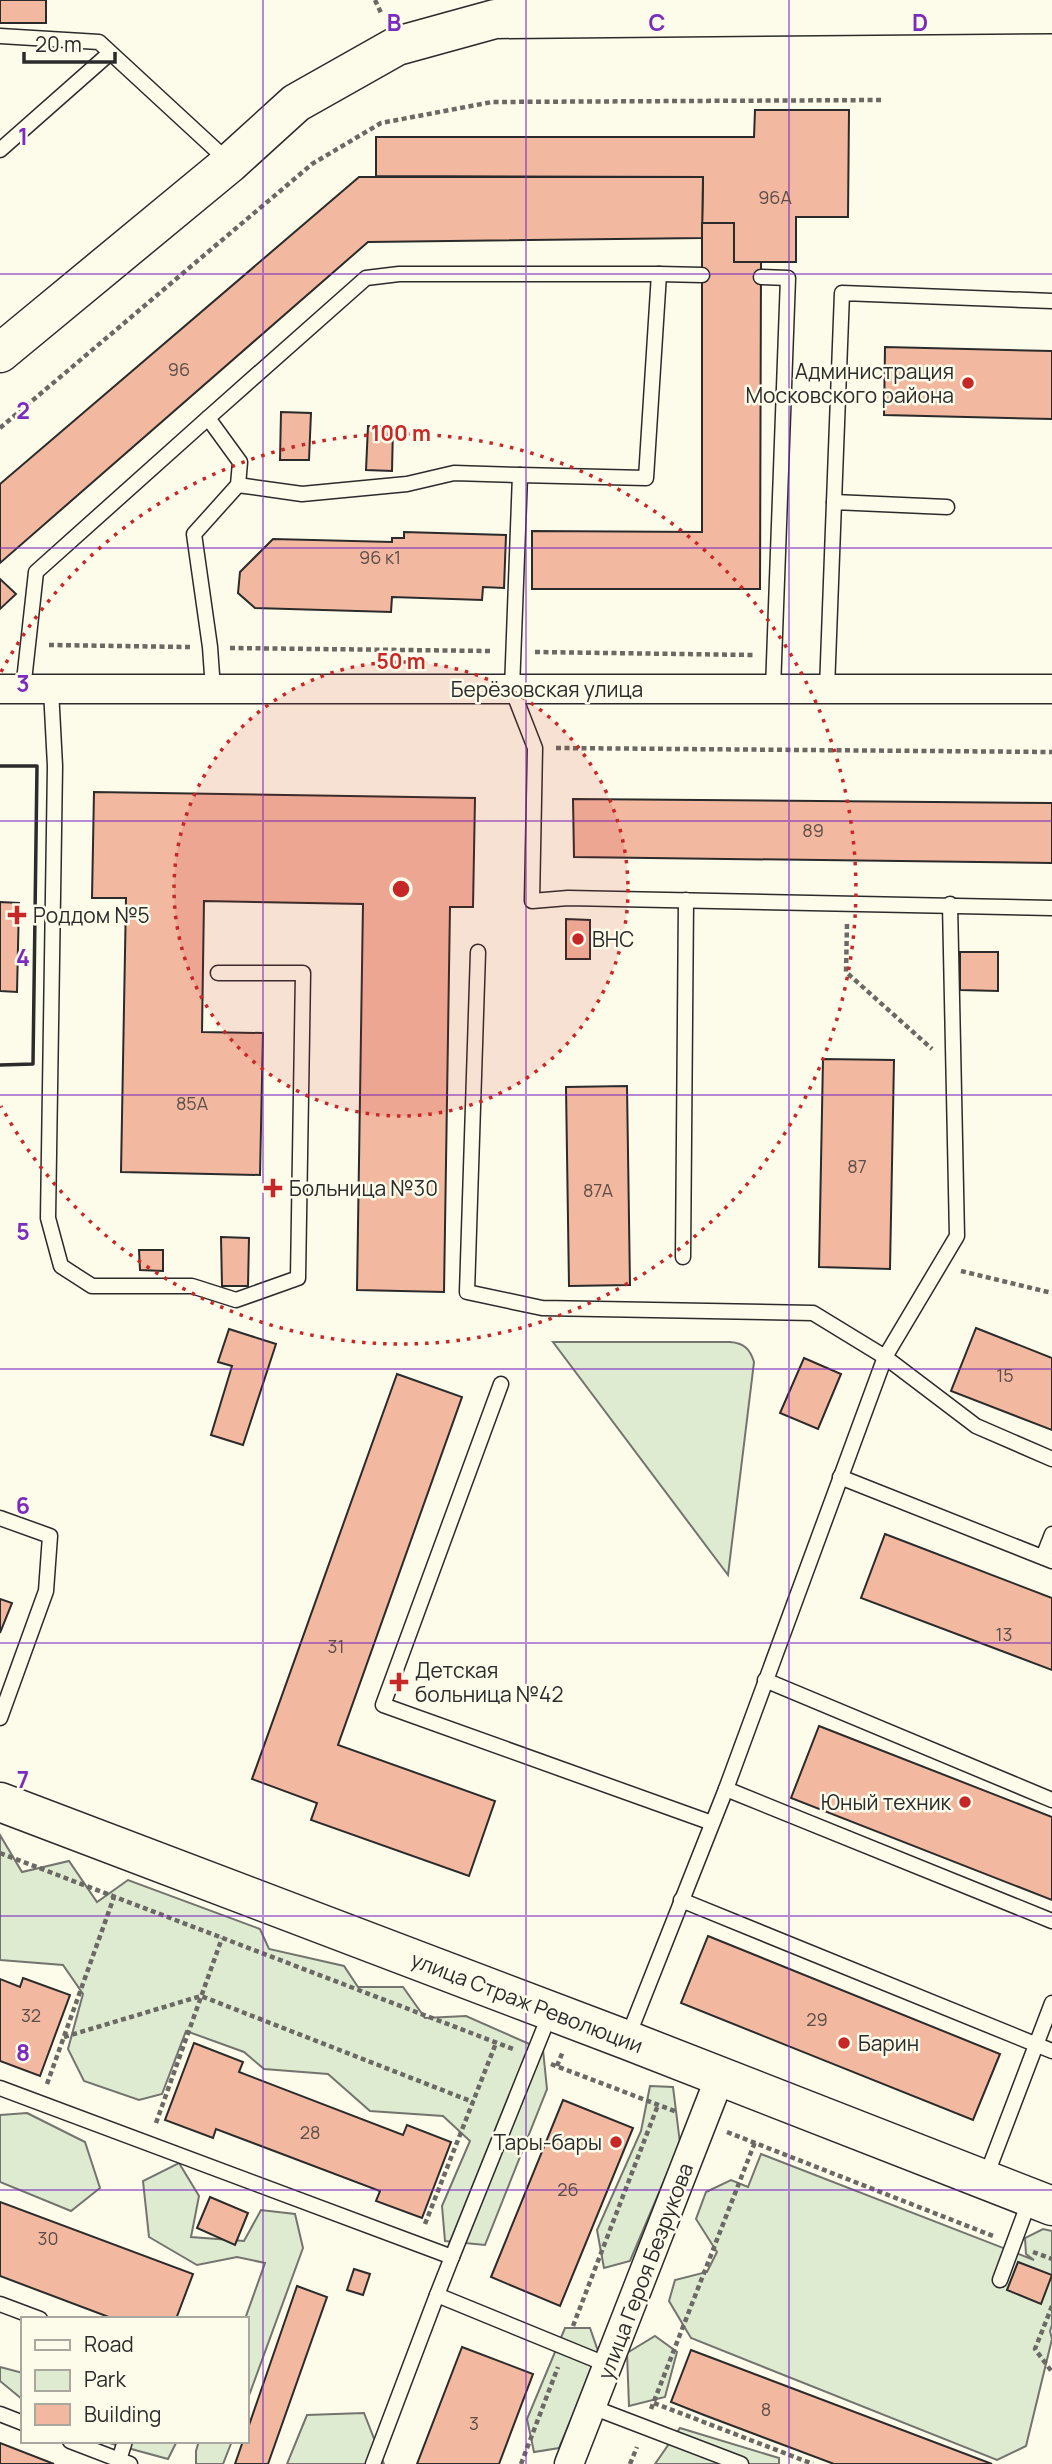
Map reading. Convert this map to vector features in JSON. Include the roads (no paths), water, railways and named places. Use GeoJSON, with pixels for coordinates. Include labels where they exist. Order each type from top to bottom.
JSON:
{"type":"FeatureCollection","features":[{"type":"Feature","properties":{"kind":"street"},"geometry":{"type":"LineString","coordinates":[[0,353],[230,163],[296,103],[397,46],[495,19],[1052,14]]}},
{"type":"Feature","properties":{"kind":"street","name":"Берёзовская улица"},"geometry":{"type":"LineString","coordinates":[[25,689],[1052,690]]}},
{"type":"Feature","properties":{"kind":"street","name":"улица Страж Революции"},"geometry":{"type":"LineString","coordinates":[[0,1802],[627,2040],[1041,2202]]}},
{"type":"Feature","properties":{"kind":"street","name":"улица Героя Безрукова"},"geometry":{"type":"LineString","coordinates":[[569,2464],[720,2077]]}},
{"type":"Feature","properties":{"kind":"lane"},"geometry":{"type":"LineString","coordinates":[[0,36],[99,42],[230,163]]}},
{"type":"Feature","properties":{"kind":"lane"},"geometry":{"type":"LineString","coordinates":[[0,150],[110,53]]}},
{"type":"Feature","properties":{"kind":"lane"},"geometry":{"type":"LineString","coordinates":[[218,973],[303,973],[298,1278],[236,1300],[192,1286],[93,1286],[61,1266],[48,1218],[55,766],[25,689],[36,572],[366,278],[399,274],[702,275]]}},
{"type":"Feature","properties":{"kind":"lane"},"geometry":{"type":"LineString","coordinates":[[238,485],[302,494],[407,484],[454,473],[646,478],[659,274]]}},
{"type":"Feature","properties":{"kind":"lane"},"geometry":{"type":"LineString","coordinates":[[761,277],[788,278],[773,689]]}},
{"type":"Feature","properties":{"kind":"lane"},"geometry":{"type":"LineString","coordinates":[[827,689],[842,293],[1052,301]]}},
{"type":"Feature","properties":{"kind":"lane"},"geometry":{"type":"LineString","coordinates":[[208,418],[240,462],[238,485],[194,534],[213,689]]}},
{"type":"Feature","properties":{"kind":"lane"},"geometry":{"type":"LineString","coordinates":[[520,475],[512,689],[535,748],[532,901],[568,898],[1052,908]]}},
{"type":"Feature","properties":{"kind":"lane"},"geometry":{"type":"LineString","coordinates":[[834,502],[947,506]]}},
{"type":"Feature","properties":{"kind":"lane"},"geometry":{"type":"LineString","coordinates":[[683,1257],[686,900]]}},
{"type":"Feature","properties":{"kind":"lane"},"geometry":{"type":"LineString","coordinates":[[627,2040],[726,1789],[885,1357],[957,1236],[950,904]]}},
{"type":"Feature","properties":{"kind":"lane"},"geometry":{"type":"LineString","coordinates":[[478,952],[467,1292],[542,1308],[813,1313],[885,1357],[976,1426],[1052,1459]]}},
{"type":"Feature","properties":{"kind":"lane"},"geometry":{"type":"LineString","coordinates":[[501,1384],[383,1705],[712,1823]]}},
{"type":"Feature","properties":{"kind":"lane"},"geometry":{"type":"LineString","coordinates":[[840,1477],[1047,1559],[1052,1534]]}},
{"type":"Feature","properties":{"kind":"lane"},"geometry":{"type":"LineString","coordinates":[[0,1518],[50,1536],[46,1591],[0,1717]]}},
{"type":"Feature","properties":{"kind":"lane"},"geometry":{"type":"LineString","coordinates":[[765,1680],[1052,1800]]}},
{"type":"Feature","properties":{"kind":"lane"},"geometry":{"type":"LineString","coordinates":[[726,1789],[1052,1921]]}},
{"type":"Feature","properties":{"kind":"lane"},"geometry":{"type":"LineString","coordinates":[[681,1900],[1052,2051]]}},
{"type":"Feature","properties":{"kind":"lane"},"geometry":{"type":"LineString","coordinates":[[984,2180],[1052,2003]]}},
{"type":"Feature","properties":{"kind":"lane"},"geometry":{"type":"LineString","coordinates":[[373,2464],[437,2295],[551,2011]]}},
{"type":"Feature","properties":{"kind":"lane"},"geometry":{"type":"LineString","coordinates":[[0,2088],[452,2257]]}},
{"type":"Feature","properties":{"kind":"lane"},"geometry":{"type":"LineString","coordinates":[[1000,2280],[1013,2244],[1041,2202]]}},
{"type":"Feature","properties":{"kind":"lane"},"geometry":{"type":"LineString","coordinates":[[437,2295],[608,2365]]}},
{"type":"Feature","properties":{"kind":"lane"},"geometry":{"type":"LineString","coordinates":[[0,2304],[35,2317]]}},
{"type":"Feature","properties":{"kind":"lane"},"geometry":{"type":"LineString","coordinates":[[592,2407],[741,2464]]}},
{"type":"Feature","properties":{"kind":"lane"},"geometry":{"type":"LineString","coordinates":[[0,2414],[21,2422]]}},
{"type":"Feature","properties":{"kind":"lane"},"geometry":{"type":"LineString","coordinates":[[75,2443],[124,2462],[125,2443]]}},
{"type":"Feature","properties":{"kind":"place","name":"Администрация Московского района"},"geometry":{"type":"Point","coordinates":[968,383]}},
{"type":"Feature","properties":{"kind":"place","name":"Роддом №5"},"geometry":{"type":"Point","coordinates":[17,915]}},
{"type":"Feature","properties":{"kind":"place","name":"ВНС"},"geometry":{"type":"Point","coordinates":[578,939]}},
{"type":"Feature","properties":{"kind":"place","name":"Больница №30"},"geometry":{"type":"Point","coordinates":[273,1188]}},
{"type":"Feature","properties":{"kind":"place","name":"Детская больница №42"},"geometry":{"type":"Point","coordinates":[399,1682]}},
{"type":"Feature","properties":{"kind":"place","name":"Юный техник"},"geometry":{"type":"Point","coordinates":[965,1802]}},
{"type":"Feature","properties":{"kind":"place","name":"Барин"},"geometry":{"type":"Point","coordinates":[844,2043]}},
{"type":"Feature","properties":{"kind":"place","name":"Тары-бары"},"geometry":{"type":"Point","coordinates":[616,2142]}}]}
